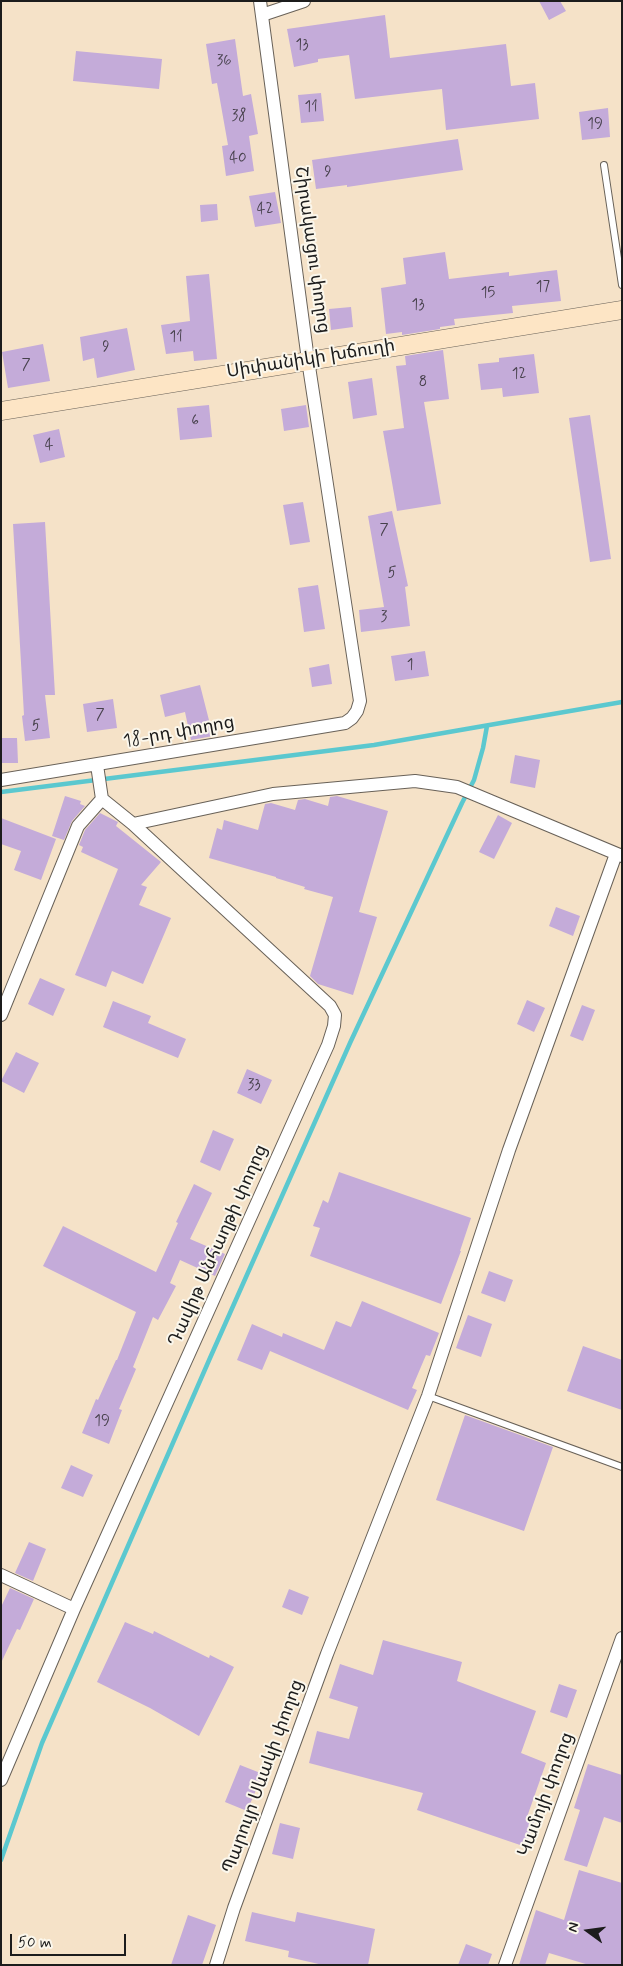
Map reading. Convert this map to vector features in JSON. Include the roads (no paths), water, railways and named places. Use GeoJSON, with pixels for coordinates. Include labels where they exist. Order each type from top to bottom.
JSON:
{"type":"FeatureCollection","features":[{"type":"Feature","properties":{"kind":"main road","name":"Սիփանիկի խճուղի"},"geometry":{"type":"LineString","coordinates":[[1,411],[622,310]]}},
{"type":"Feature","properties":{"kind":"street","name":"Շիրակացու փողոց"},"geometry":{"type":"LineString","coordinates":[[260,1],[308,360],[360,700],[357,711]]}},
{"type":"Feature","properties":{"kind":"street"},"geometry":{"type":"LineString","coordinates":[[262,15],[304,1]]}},
{"type":"Feature","properties":{"kind":"street","name":"18-րդ փողոց"},"geometry":{"type":"LineString","coordinates":[[1,780],[345,723],[357,711]]}},
{"type":"Feature","properties":{"kind":"street"},"geometry":{"type":"LineString","coordinates":[[1,1015],[78,826],[102,800],[97,765]]}},
{"type":"Feature","properties":{"kind":"street"},"geometry":{"type":"LineString","coordinates":[[133,824],[273,794],[415,781],[457,788],[619,855]]}},
{"type":"Feature","properties":{"kind":"street","name":"Դավիթ Անհաղթի փողոց"},"geometry":{"type":"LineString","coordinates":[[1,1780],[74,1609],[328,1045],[334,1026],[335,1016],[330,1006],[133,824],[102,800]]}},
{"type":"Feature","properties":{"kind":"street","name":"Պարույր Սևակի փողոց"},"geometry":{"type":"LineString","coordinates":[[216,1965],[234,1908],[347,1602],[428,1396],[509,1150],[619,855]]}},
{"type":"Feature","properties":{"kind":"street"},"geometry":{"type":"LineString","coordinates":[[1,1575],[74,1609]]}},
{"type":"Feature","properties":{"kind":"street","name":"Կամոյի փողոց"},"geometry":{"type":"LineString","coordinates":[[505,1965],[622,1638]]}},
{"type":"Feature","properties":{"kind":"lane"},"geometry":{"type":"LineString","coordinates":[[604,165],[622,286]]}},
{"type":"Feature","properties":{"kind":"lane"},"geometry":{"type":"LineString","coordinates":[[428,1396],[622,1467]]}},
{"type":"Feature","properties":{"kind":"waterway"},"geometry":{"type":"LineString","coordinates":[[1,792],[374,745],[622,702]]}},
{"type":"Feature","properties":{"kind":"waterway"},"geometry":{"type":"LineString","coordinates":[[1,1860],[42,1743],[210,1358],[350,1043],[474,780],[487,726]]}}]}
